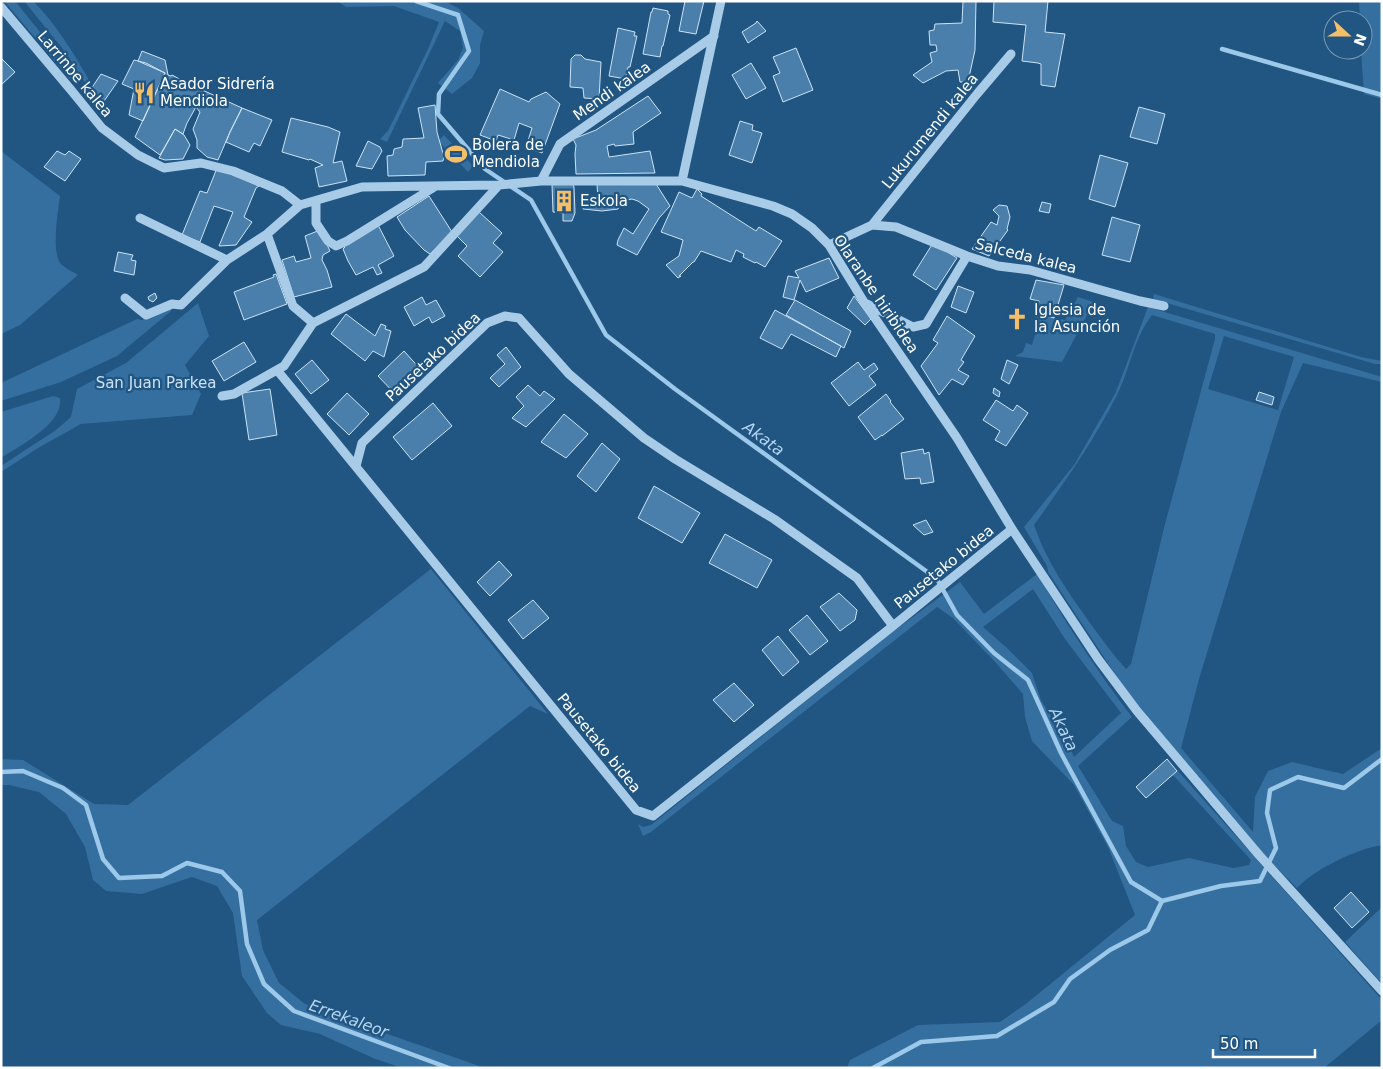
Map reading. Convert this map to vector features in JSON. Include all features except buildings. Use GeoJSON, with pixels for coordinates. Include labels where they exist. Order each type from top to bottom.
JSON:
{"type":"FeatureCollection","features":[{"type":"Feature","properties":{"kind":"street"},"geometry":{"type":"LineString","coordinates":[[682,181],[721,1]]}},
{"type":"Feature","properties":{"kind":"street","name":"Larrinbe kalea"},"geometry":{"type":"LineString","coordinates":[[1,8],[72,90],[102,128],[138,155],[164,168],[201,163],[233,171],[282,191],[300,205]]}},
{"type":"Feature","properties":{"kind":"street","name":"Mendi kalea"},"geometry":{"type":"LineString","coordinates":[[541,181],[560,144],[714,36]]}},
{"type":"Feature","properties":{"kind":"street","name":"Lukurumendi kalea"},"geometry":{"type":"LineString","coordinates":[[872,225],[1010,54]]}},
{"type":"Feature","properties":{"kind":"street","name":"Olaranbe hiribidea"},"geometry":{"type":"LineString","coordinates":[[300,205],[362,187],[499,184],[541,181],[682,181],[772,206],[792,214],[812,228],[829,245],[864,302],[957,438],[1012,528],[1098,659],[1137,711],[1259,855],[1382,991]]}},
{"type":"Feature","properties":{"kind":"street"},"geometry":{"type":"LineString","coordinates":[[222,396],[234,394],[284,366],[313,323],[424,267],[499,184]]}},
{"type":"Feature","properties":{"kind":"street"},"geometry":{"type":"LineString","coordinates":[[316,201],[316,223],[328,241],[336,246],[436,186]]}},
{"type":"Feature","properties":{"kind":"street"},"geometry":{"type":"LineString","coordinates":[[125,298],[146,315],[172,304],[181,305],[227,260],[267,234],[300,205]]}},
{"type":"Feature","properties":{"kind":"street"},"geometry":{"type":"LineString","coordinates":[[140,218],[227,260]]}},
{"type":"Feature","properties":{"kind":"street"},"geometry":{"type":"LineString","coordinates":[[829,245],[872,225]]}},
{"type":"Feature","properties":{"kind":"street","name":"Salceda kalea"},"geometry":{"type":"LineString","coordinates":[[872,225],[896,227],[967,256],[998,266],[1030,270],[1164,306]]}},
{"type":"Feature","properties":{"kind":"street"},"geometry":{"type":"LineString","coordinates":[[267,234],[293,306],[313,323]]}},
{"type":"Feature","properties":{"kind":"street"},"geometry":{"type":"LineString","coordinates":[[864,302],[913,327],[926,324],[967,256]]}},
{"type":"Feature","properties":{"kind":"street","name":"Pausetako bidea"},"geometry":{"type":"LineString","coordinates":[[356,466],[362,442],[487,323],[505,316],[519,318],[569,374],[644,438],[774,519],[857,578],[893,626]]}},
{"type":"Feature","properties":{"kind":"street","name":"Pausetako bidea"},"geometry":{"type":"LineString","coordinates":[[277,370],[636,810],[653,816],[893,626],[1012,528]]}},
{"type":"Feature","properties":{"kind":"green space"},"geometry":{"type":"Polygon","coordinates":[[[4,1],[15,1],[73,73],[70,79],[4,1]]]}},
{"type":"Feature","properties":{"kind":"green space"},"geometry":{"type":"Polygon","coordinates":[[[24,1],[33,1],[49,19],[89,80],[85,83],[66,53],[24,1]]]}},
{"type":"Feature","properties":{"kind":"green space"},"geometry":{"type":"Polygon","coordinates":[[[337,1],[445,1],[458,8],[484,31],[480,45],[480,63],[472,78],[452,94],[438,83],[458,60],[463,48],[460,31],[445,21],[387,142],[380,139],[388,131],[439,22],[394,6],[346,7],[337,1]]]}},
{"type":"Feature","properties":{"kind":"green space"},"geometry":{"type":"Polygon","coordinates":[[[1359,1],[1382,1],[1382,99],[1364,94],[1362,60],[1373,60],[1373,10],[1359,10],[1359,1]]]}},
{"type":"Feature","properties":{"kind":"green space","name":"Bolera de Mendiola"},"geometry":{"type":"Polygon","coordinates":[[[444,135],[473,166],[468,172],[438,141],[444,135]]]}},
{"type":"Feature","properties":{"kind":"green space"},"geometry":{"type":"Polygon","coordinates":[[[1,151],[60,196],[56,251],[61,264],[78,275],[20,325],[1,334],[1,151]]]}},
{"type":"Feature","properties":{"kind":"green space"},"geometry":{"type":"Polygon","coordinates":[[[1154,294],[1361,357],[1382,361],[1382,364],[1375,364],[1153,299],[1154,294]]]}},
{"type":"Feature","properties":{"kind":"green space"},"geometry":{"type":"Polygon","coordinates":[[[1078,297],[1094,302],[1062,362],[1015,356],[1023,352],[1026,343],[1032,345],[1037,328],[1033,326],[1036,313],[1065,320],[1078,297]]]}},
{"type":"Feature","properties":{"kind":"green space","name":"San Juan Parkea"},"geometry":{"type":"Polygon","coordinates":[[[198,303],[209,336],[185,365],[201,394],[192,415],[81,424],[38,448],[1,472],[1,466],[56,430],[71,417],[77,389],[126,363],[198,303]]]}},
{"type":"Feature","properties":{"kind":"green space"},"geometry":{"type":"Polygon","coordinates":[[[172,304],[171,311],[117,356],[61,382],[1,401],[1,383],[137,319],[142,320],[172,304]]]}},
{"type":"Feature","properties":{"kind":"green space"},"geometry":{"type":"Polygon","coordinates":[[[1148,307],[1382,377],[1382,382],[1303,363],[1281,412],[1199,679],[1181,748],[1253,832],[1255,797],[1268,771],[1292,762],[1343,774],[1382,748],[1382,845],[1348,855],[1336,861],[1314,874],[1297,888],[1267,858],[1170,746],[1121,683],[1048,572],[1047,566],[1024,527],[1074,465],[1116,392],[1148,307]],[[1152,315],[1136,344],[1117,395],[1099,429],[1034,525],[1051,564],[1066,588],[1103,641],[1126,669],[1131,664],[1165,524],[1215,339],[1215,334],[1152,315]],[[1224,336],[1208,389],[1278,410],[1294,357],[1224,336]]]}},
{"type":"Feature","properties":{"kind":"green space"},"geometry":{"type":"Polygon","coordinates":[[[53,396],[60,398],[59,408],[55,417],[29,441],[1,458],[1,412],[53,396]]]}},
{"type":"Feature","properties":{"kind":"green space"},"geometry":{"type":"Polygon","coordinates":[[[431,569],[548,714],[530,706],[257,920],[263,950],[279,983],[305,1004],[485,1068],[402,1068],[373,1058],[320,1034],[281,1025],[267,1013],[242,976],[233,913],[217,886],[192,877],[142,894],[106,891],[93,880],[85,847],[66,814],[39,792],[1,785],[1,759],[23,760],[94,804],[128,805],[431,569]]]}},
{"type":"Feature","properties":{"kind":"green space"},"geometry":{"type":"Polygon","coordinates":[[[1037,574],[1082,647],[1132,717],[1078,766],[1112,821],[1123,826],[1126,846],[1136,862],[1148,867],[1189,858],[1233,868],[1249,865],[1251,860],[1172,774],[1177,770],[1382,1000],[1382,1020],[1324,1068],[847,1068],[850,1060],[918,1025],[1000,1022],[1027,1003],[1135,915],[1108,847],[1074,785],[1032,741],[1025,717],[1023,694],[953,618],[937,607],[651,832],[643,836],[638,824],[643,827],[651,825],[886,637],[960,582],[984,614],[1037,574]],[[1033,589],[983,627],[1032,673],[1041,700],[1069,745],[1074,757],[1121,713],[1065,639],[1033,589]]]}},
{"type":"Feature","properties":{"kind":"green space"},"geometry":{"type":"Polygon","coordinates":[[[1382,907],[1382,984],[1345,942],[1382,907]]]}},
{"type":"Feature","properties":{"kind":"waterway","name":"Akata"},"geometry":{"type":"LineString","coordinates":[[416,1],[458,15],[469,51],[439,94],[438,114],[485,169],[531,200],[606,335],[675,389],[937,579],[957,615],[994,653],[1028,680],[1061,753],[1131,882],[1162,901]]}},
{"type":"Feature","properties":{"kind":"waterway"},"geometry":{"type":"LineString","coordinates":[[1222,49],[1382,95]]}},
{"type":"Feature","properties":{"kind":"waterway","name":"Errekaleor"},"geometry":{"type":"LineString","coordinates":[[873,1068],[921,1042],[997,1036],[1054,1002],[1070,979],[1110,950],[1148,930],[1162,901],[1221,886],[1260,881],[1276,848],[1267,813],[1270,790],[1298,777],[1344,788],[1382,759]]}},
{"type":"Feature","properties":{"kind":"waterway","name":"Errekaleor"},"geometry":{"type":"LineString","coordinates":[[1,772],[23,771],[63,788],[86,805],[103,859],[119,878],[162,876],[187,863],[222,872],[240,891],[247,944],[264,984],[294,1011],[449,1068]]}},
{"type":"Feature","properties":{"kind":"place","name":"Asador Sidrería Mendiola"},"geometry":{"type":"Point","coordinates":[144,93]}},
{"type":"Feature","properties":{"kind":"place","name":"Bolera de Mendiola"},"geometry":{"type":"Point","coordinates":[456,154]}},
{"type":"Feature","properties":{"kind":"place","name":"Eskola"},"geometry":{"type":"Point","coordinates":[564,201]}},
{"type":"Feature","properties":{"kind":"place","name":"Iglesia de la Asunción"},"geometry":{"type":"Point","coordinates":[1017,319]}}]}
